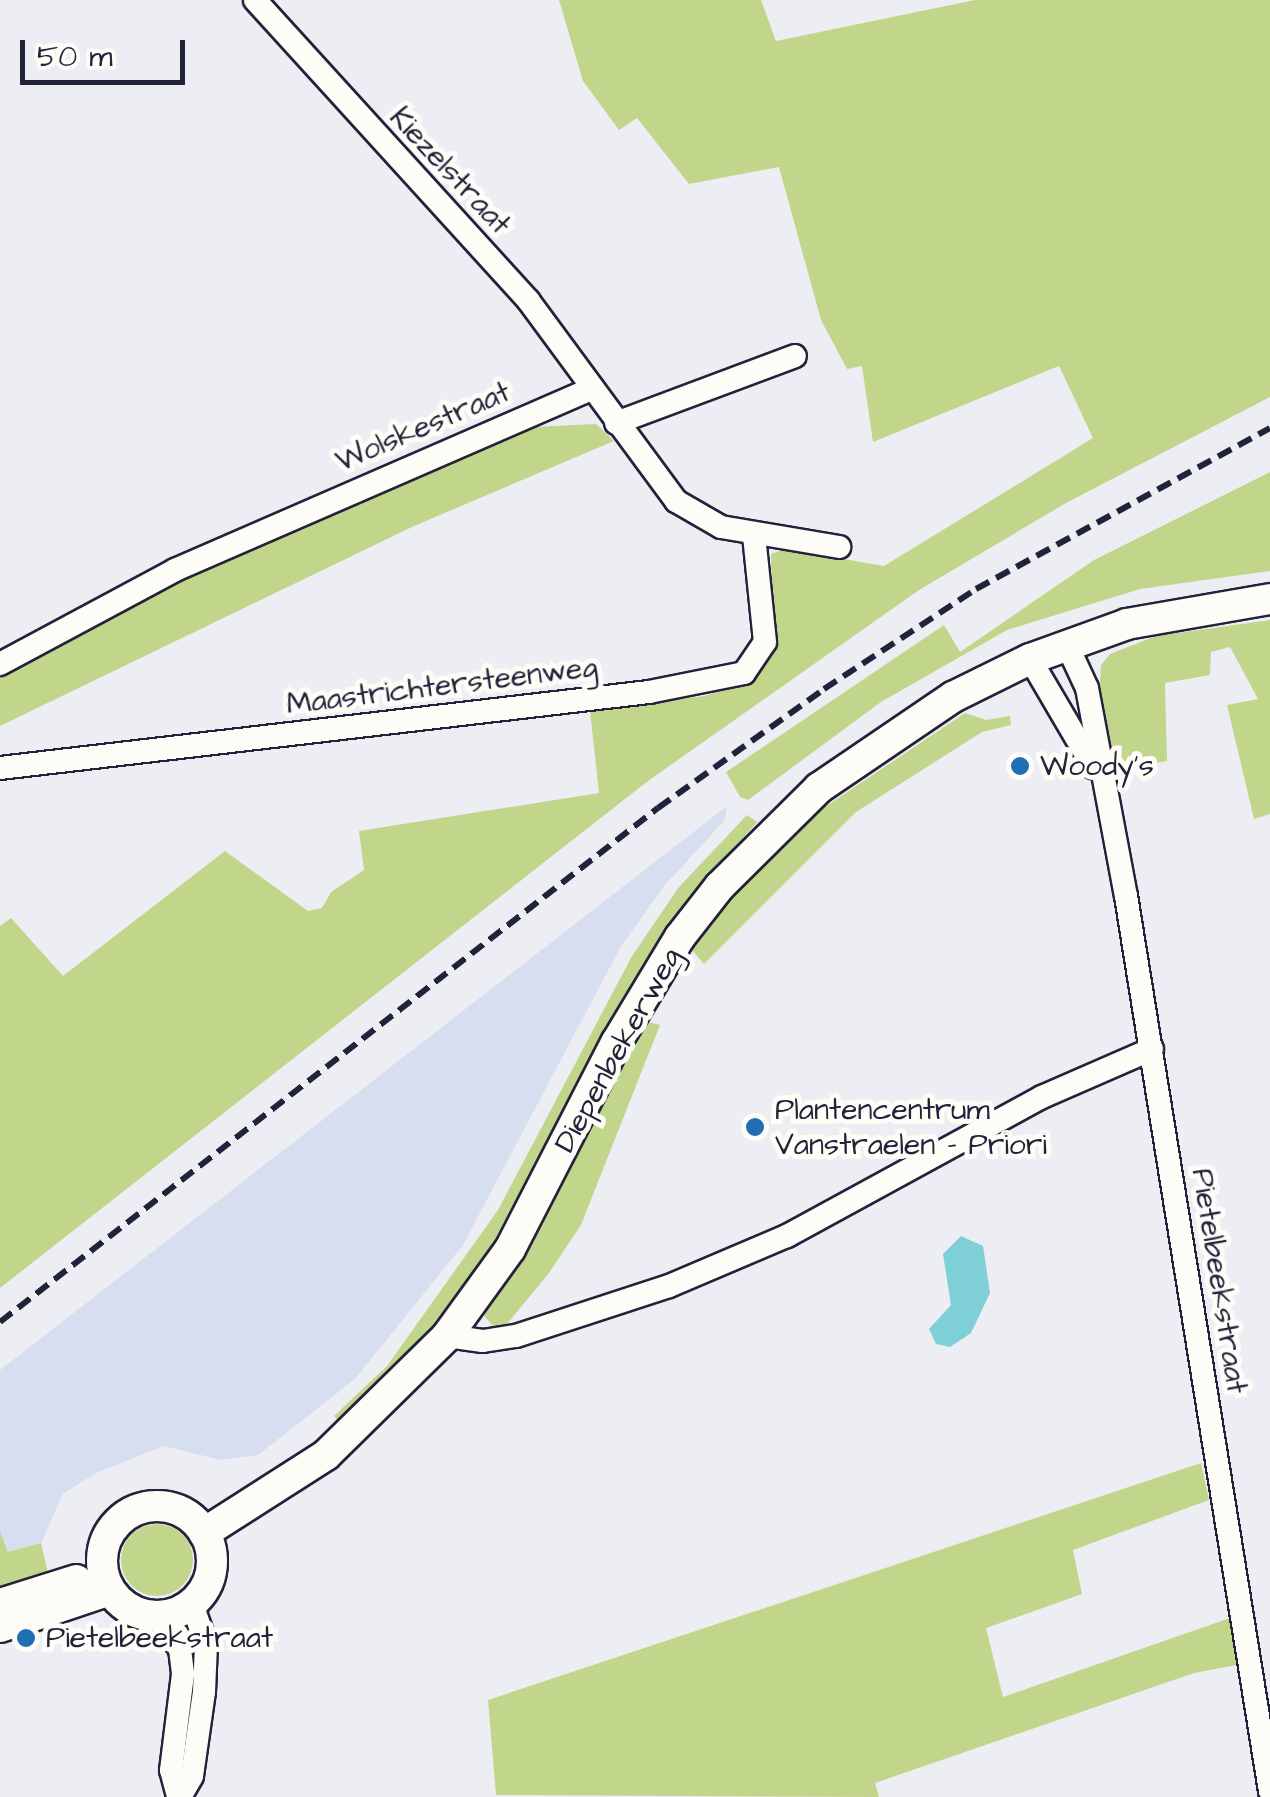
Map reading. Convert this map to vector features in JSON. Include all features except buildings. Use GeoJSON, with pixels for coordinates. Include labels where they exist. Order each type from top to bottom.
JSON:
{"type":"FeatureCollection","features":[{"type":"Feature","properties":{"kind":"main road","name":"Diepenbekerweg"},"geometry":{"type":"LineString","coordinates":[[204,1533],[326,1455],[447,1336],[510,1249],[652,978],[720,886],[818,788],[952,697],[1030,659],[1127,624],[1270,598]]}},
{"type":"Feature","properties":{"kind":"main road"},"geometry":{"type":"LineString","coordinates":[[169,1506],[204,1533],[211,1572],[192,1604],[159,1617],[126,1607],[106,1580],[110,1530],[135,1510],[169,1506]]}},
{"type":"Feature","properties":{"kind":"main road"},"geometry":{"type":"LineString","coordinates":[[0,1604],[106,1580]]}},
{"type":"Feature","properties":{"kind":"main road"},"geometry":{"type":"LineString","coordinates":[[0,1626],[106,1580]]}},
{"type":"Feature","properties":{"kind":"street","name":"Kiezelstraat"},"geometry":{"type":"LineString","coordinates":[[254,0],[528,300],[592,390]]}},
{"type":"Feature","properties":{"kind":"street"},"geometry":{"type":"LineString","coordinates":[[616,423],[795,356]]}},
{"type":"Feature","properties":{"kind":"street"},"geometry":{"type":"LineString","coordinates":[[592,390],[691,514],[754,535],[839,547]]}},
{"type":"Feature","properties":{"kind":"street","name":"Wolskestraat"},"geometry":{"type":"LineString","coordinates":[[0,664],[175,570],[592,390]]}},
{"type":"Feature","properties":{"kind":"street","name":"Maastrichtersteenweg"},"geometry":{"type":"LineString","coordinates":[[0,768],[650,692],[744,673],[765,642],[754,535]]}},
{"type":"Feature","properties":{"kind":"street","name":"Pietelbeekstraat"},"geometry":{"type":"LineString","coordinates":[[1067,644],[1087,688],[1152,1049],[1270,1791]]}},
{"type":"Feature","properties":{"kind":"street","name":"Pietelbeekstraat"},"geometry":{"type":"LineString","coordinates":[[1030,659],[1102,782]]}},
{"type":"Feature","properties":{"kind":"street"},"geometry":{"type":"LineString","coordinates":[[447,1336],[483,1342],[516,1336],[669,1286],[787,1236],[1042,1097],[1152,1049]]}},
{"type":"Feature","properties":{"kind":"street"},"geometry":{"type":"LineString","coordinates":[[179,1797],[192,1776],[204,1692],[206,1644],[192,1604]]}},
{"type":"Feature","properties":{"kind":"street"},"geometry":{"type":"LineString","coordinates":[[159,1617],[180,1649],[183,1674],[171,1770],[179,1797]]}},
{"type":"Feature","properties":{"kind":"shaded area"},"geometry":{"type":"Polygon","coordinates":[[[727,806],[725,820],[664,886],[620,948],[463,1245],[355,1379],[258,1455],[221,1460],[164,1446],[96,1473],[63,1494],[41,1543],[8,1552],[0,1531],[0,1370],[727,806]]]}},
{"type":"Feature","properties":{"kind":"green space"},"geometry":{"type":"Polygon","coordinates":[[[559,0],[761,0],[776,41],[975,0],[1270,0],[1270,397],[1066,503],[919,590],[648,781],[0,1288],[0,926],[11,918],[63,976],[225,851],[308,911],[322,908],[331,892],[364,870],[359,831],[599,793],[590,711],[704,696],[741,685],[764,664],[773,644],[771,554],[786,549],[884,566],[1093,438],[1059,366],[873,442],[862,366],[847,369],[821,320],[779,167],[689,184],[637,118],[619,130],[583,81],[559,0]]]}},
{"type":"Feature","properties":{"kind":"green space"},"geometry":{"type":"Polygon","coordinates":[[[596,424],[614,441],[414,526],[0,726],[0,675],[179,579],[533,427],[596,424]]]}},
{"type":"Feature","properties":{"kind":"green space"},"geometry":{"type":"Polygon","coordinates":[[[1270,472],[1270,571],[1140,589],[1007,630],[881,702],[748,800],[740,797],[726,772],[944,625],[960,652],[1094,560],[1270,472]]]}},
{"type":"Feature","properties":{"kind":"green space"},"geometry":{"type":"Polygon","coordinates":[[[1270,620],[1270,814],[1254,819],[1227,705],[1258,699],[1230,647],[1211,652],[1210,675],[1165,683],[1167,761],[1112,771],[1099,694],[1101,665],[1110,654],[1156,636],[1270,620]]]}},
{"type":"Feature","properties":{"kind":"green space"},"geometry":{"type":"Polygon","coordinates":[[[965,713],[986,720],[1010,716],[1011,725],[982,732],[856,812],[704,964],[690,948],[744,880],[804,821],[965,713]]]}},
{"type":"Feature","properties":{"kind":"green space"},"geometry":{"type":"Polygon","coordinates":[[[747,815],[757,822],[692,896],[626,993],[472,1282],[419,1349],[342,1425],[334,1416],[387,1366],[498,1210],[632,956],[679,887],[747,815]]]}},
{"type":"Feature","properties":{"kind":"green space"},"geometry":{"type":"Polygon","coordinates":[[[649,1022],[660,1025],[581,1225],[549,1273],[507,1324],[495,1328],[484,1316],[488,1307],[649,1022]]]}},
{"type":"Feature","properties":{"kind":"green space"},"geometry":{"type":"Polygon","coordinates":[[[1201,1463],[1209,1500],[1073,1550],[1082,1594],[986,1628],[1003,1697],[1230,1618],[1237,1665],[1194,1673],[875,1783],[879,1797],[496,1795],[488,1700],[1201,1463]]]}},
{"type":"Feature","properties":{"kind":"green space"},"geometry":{"type":"Polygon","coordinates":[[[157,1524],[182,1535],[193,1560],[182,1585],[157,1596],[132,1585],[121,1560],[132,1535],[157,1524]]]}},
{"type":"Feature","properties":{"kind":"green space"},"geometry":{"type":"Polygon","coordinates":[[[0,1531],[8,1552],[41,1543],[49,1577],[0,1593],[0,1531]]]}},
{"type":"Feature","properties":{"kind":"water"},"geometry":{"type":"Polygon","coordinates":[[[961,1236],[983,1246],[990,1293],[971,1333],[950,1347],[936,1344],[929,1329],[951,1305],[943,1254],[961,1236]]]}},
{"type":"Feature","properties":{"kind":"railway"},"geometry":{"type":"LineString","coordinates":[[0,1322],[658,808],[824,689],[976,589],[1270,428]]}},
{"type":"Feature","properties":{"kind":"place","name":"Woody's"},"geometry":{"type":"Point","coordinates":[1020,766]}},
{"type":"Feature","properties":{"kind":"place","name":"Plantencentrum Vanstraelen - Priori"},"geometry":{"type":"Point","coordinates":[755,1127]}},
{"type":"Feature","properties":{"kind":"place","name":"Pietelbeekstraat"},"geometry":{"type":"Point","coordinates":[26,1638]}}]}
